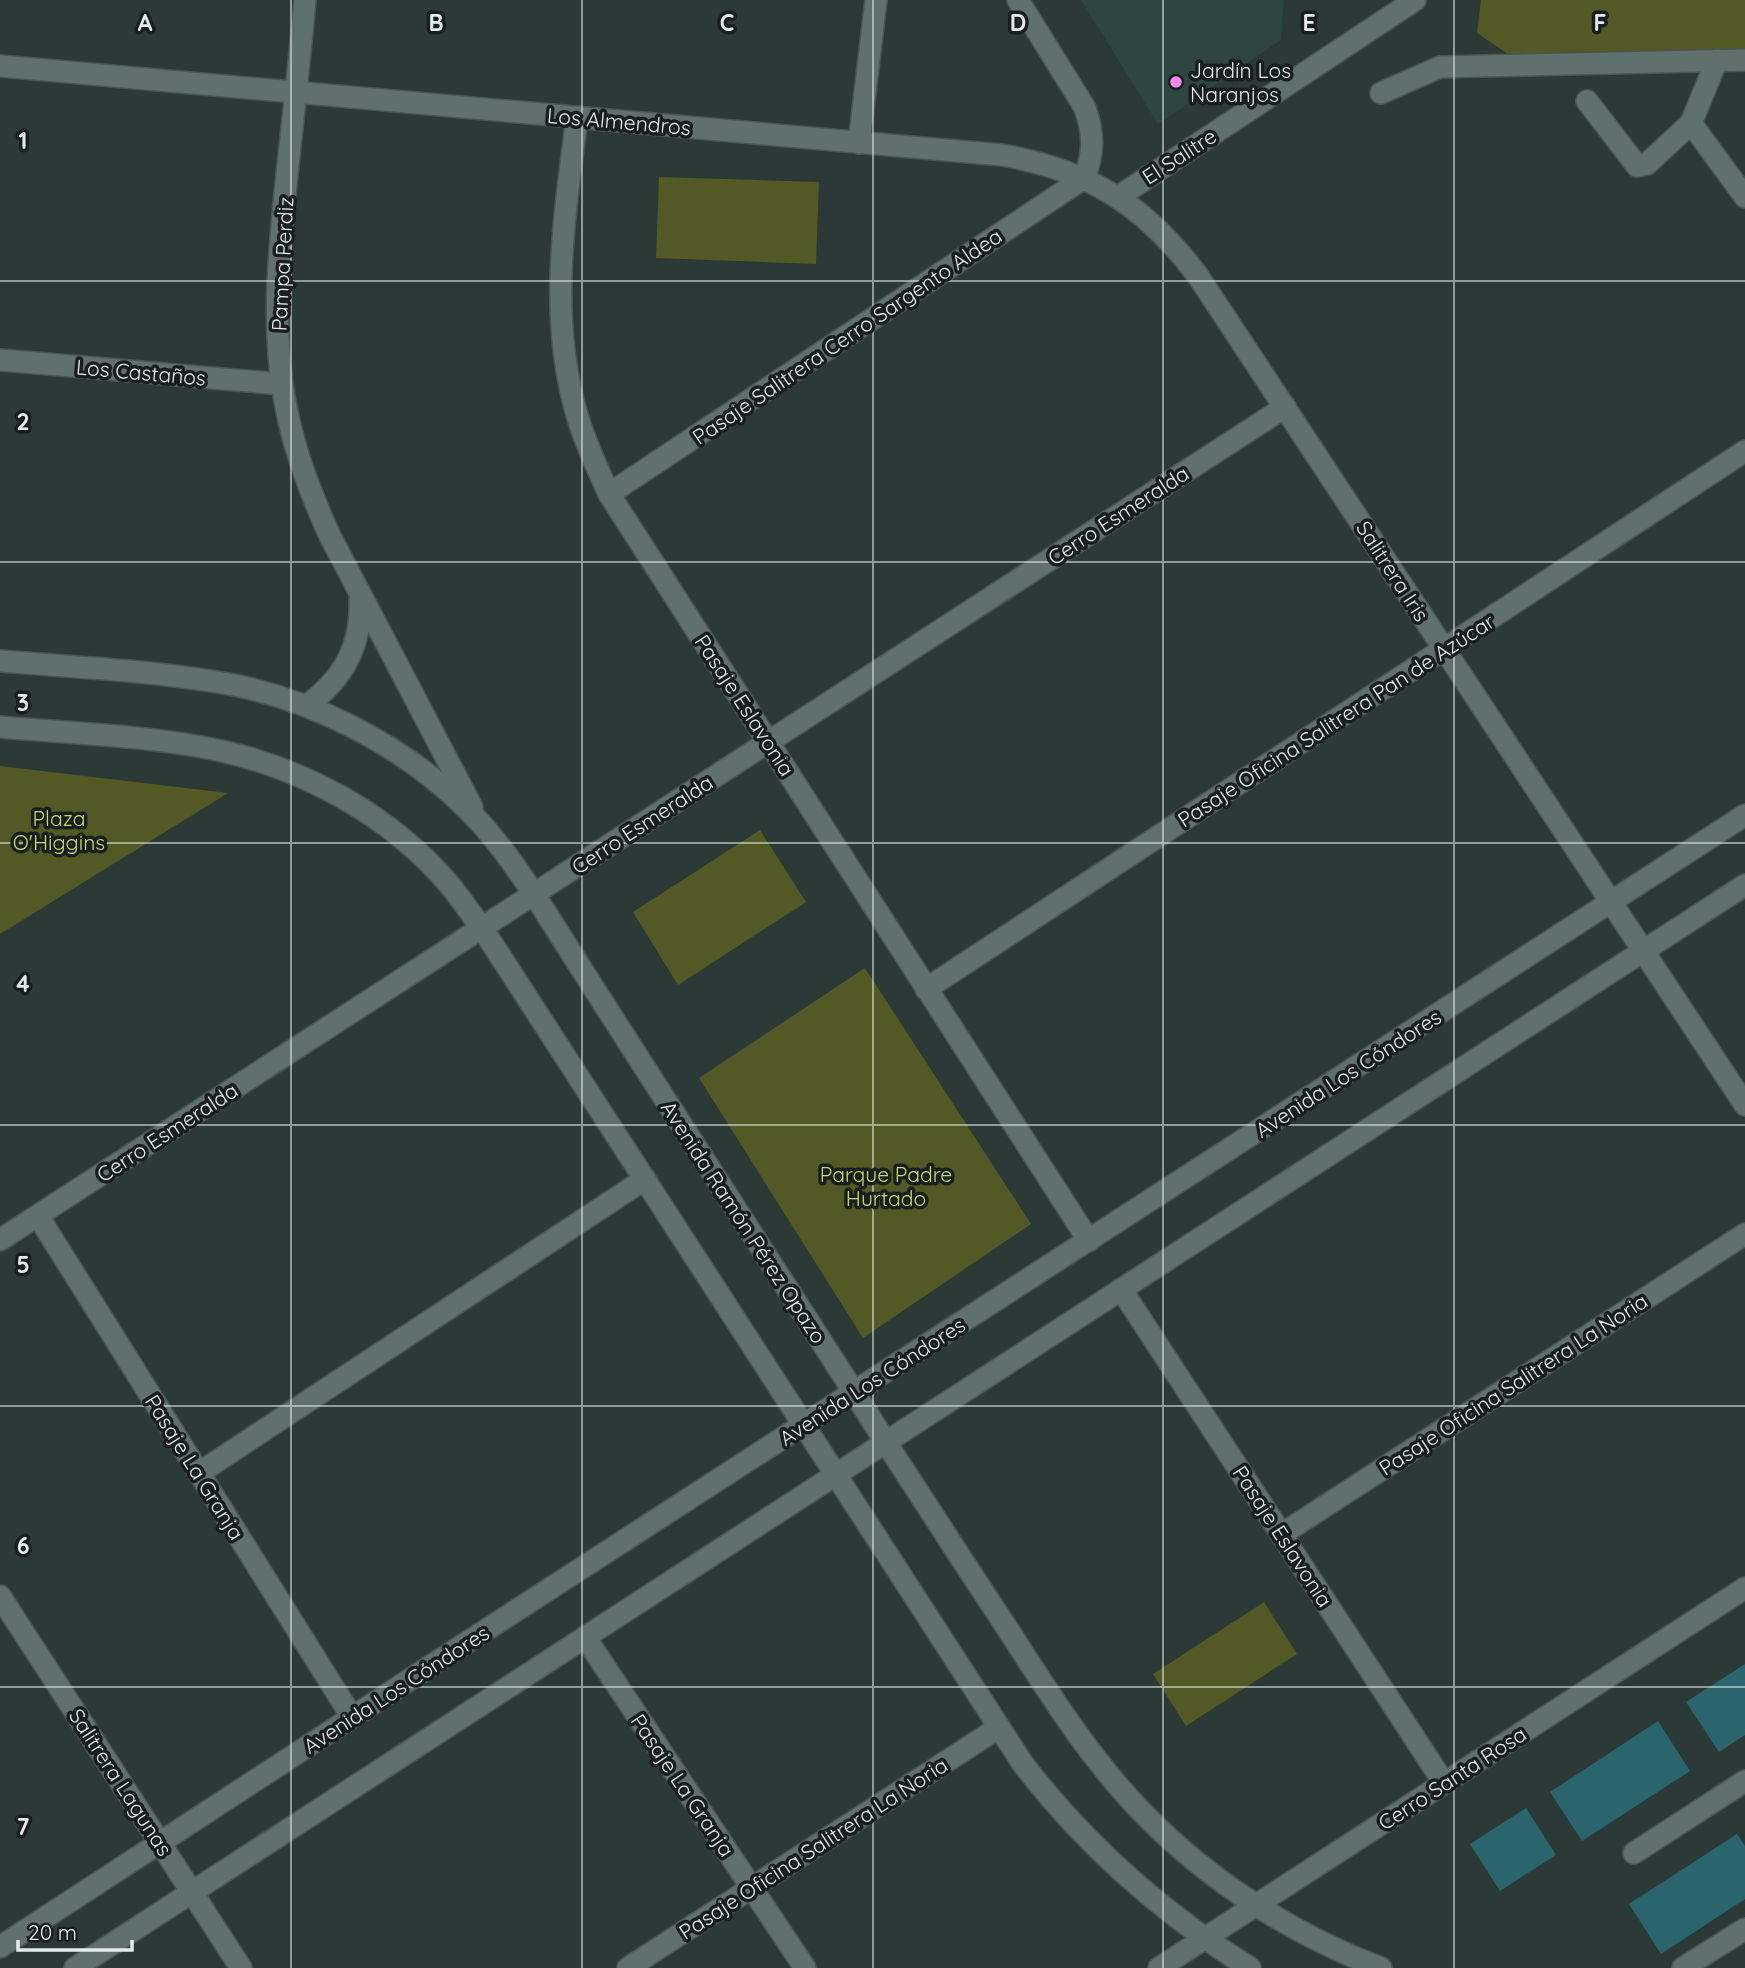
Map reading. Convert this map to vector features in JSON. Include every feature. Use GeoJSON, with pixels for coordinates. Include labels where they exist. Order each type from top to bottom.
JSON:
{"type":"FeatureCollection","features":[{"type":"Feature","properties":{"kind":"street","name":"Pampa Perdiz"},"geometry":{"type":"LineString","coordinates":[[305,0],[276,293],[282,384],[297,454],[312,496],[360,597],[482,824]]}},
{"type":"Feature","properties":{"kind":"street"},"geometry":{"type":"LineString","coordinates":[[859,142],[876,0]]}},
{"type":"Feature","properties":{"kind":"street"},"geometry":{"type":"LineString","coordinates":[[1018,0],[1085,108],[1090,122],[1093,151],[1084,178]]}},
{"type":"Feature","properties":{"kind":"street","name":"El Salitre"},"geometry":{"type":"LineString","coordinates":[[1118,197],[1415,0]]}},
{"type":"Feature","properties":{"kind":"street"},"geometry":{"type":"LineString","coordinates":[[1587,100],[1637,166],[1647,164],[1691,123],[1717,60]]}},
{"type":"Feature","properties":{"kind":"street"},"geometry":{"type":"LineString","coordinates":[[1381,93],[1440,67],[1745,60]]}},
{"type":"Feature","properties":{"kind":"street","name":"Los Almendros"},"geometry":{"type":"LineString","coordinates":[[0,66],[1002,155],[1030,160],[1084,178],[1118,197],[1148,219],[1175,246],[1198,276]]}},
{"type":"Feature","properties":{"kind":"street","name":"Pasaje Eslavonia"},"geometry":{"type":"LineString","coordinates":[[577,117],[560,265],[560,312],[565,360],[589,451],[609,494],[1088,1241]]}},
{"type":"Feature","properties":{"kind":"street"},"geometry":{"type":"LineString","coordinates":[[1691,123],[1745,197]]}},
{"type":"Feature","properties":{"kind":"street","name":"Pasaje Salitrera Cerro Sargento Aldea"},"geometry":{"type":"LineString","coordinates":[[609,494],[1084,178]]}},
{"type":"Feature","properties":{"kind":"street","name":"Salitrera Iris"},"geometry":{"type":"LineString","coordinates":[[1198,276],[1611,902]]}},
{"type":"Feature","properties":{"kind":"street","name":"Los Castaños"},"geometry":{"type":"LineString","coordinates":[[0,360],[282,384]]}},
{"type":"Feature","properties":{"kind":"street","name":"Cerro Esmeralda"},"geometry":{"type":"LineString","coordinates":[[0,1240],[1284,407]]}},
{"type":"Feature","properties":{"kind":"street","name":"Pasaje Oficina Salitrera Pan de Azúcar"},"geometry":{"type":"LineString","coordinates":[[926,989],[1745,451]]}},
{"type":"Feature","properties":{"kind":"street","name":"Pampa Perdiz"},"geometry":{"type":"LineString","coordinates":[[306,706],[334,683],[345,668],[359,634],[360,597]]}},
{"type":"Feature","properties":{"kind":"street","name":"Avenida Ramón Pérez Opazo"},"geometry":{"type":"LineString","coordinates":[[0,661],[219,682],[263,692],[306,706],[355,728],[401,755],[443,787],[482,824],[510,857],[1082,1742],[1144,1814],[1216,1877],[1255,1905],[1311,1936],[1381,1968]]}},
{"type":"Feature","properties":{"kind":"street"},"geometry":{"type":"LineString","coordinates":[[0,727],[201,746],[249,757],[296,774],[340,796],[418,853],[452,888],[482,928],[998,1728],[1050,1799],[1118,1871],[1161,1906],[1250,1968]]}},
{"type":"Feature","properties":{"kind":"street","name":"Avenida Los Cóndores"},"geometry":{"type":"LineString","coordinates":[[0,1947],[1745,815]]}},
{"type":"Feature","properties":{"kind":"street"},"geometry":{"type":"LineString","coordinates":[[75,1968],[1745,885]]}},
{"type":"Feature","properties":{"kind":"street"},"geometry":{"type":"LineString","coordinates":[[1611,902],[1745,1105]]}},
{"type":"Feature","properties":{"kind":"street"},"geometry":{"type":"LineString","coordinates":[[199,1473],[645,1179]]}},
{"type":"Feature","properties":{"kind":"street","name":"Pasaje La Granja"},"geometry":{"type":"LineString","coordinates":[[38,1216],[352,1717]]}},
{"type":"Feature","properties":{"kind":"street","name":"Pasaje Oficina Salitrera La Noria"},"geometry":{"type":"LineString","coordinates":[[1282,1534],[1745,1234]]}},
{"type":"Feature","properties":{"kind":"street","name":"Pasaje Eslavonia"},"geometry":{"type":"LineString","coordinates":[[1121,1289],[1444,1783]]}},
{"type":"Feature","properties":{"kind":"street","name":"Cerro Santa Rosa"},"geometry":{"type":"LineString","coordinates":[[1159,1968],[1745,1588]]}},
{"type":"Feature","properties":{"kind":"street","name":"Salitrera Lagunas"},"geometry":{"type":"LineString","coordinates":[[0,1596],[241,1968]]}},
{"type":"Feature","properties":{"kind":"street","name":"Pasaje La Granja"},"geometry":{"type":"LineString","coordinates":[[585,1637],[804,1968]]}},
{"type":"Feature","properties":{"kind":"street","name":"Pasaje Oficina Salitrera La Noria"},"geometry":{"type":"LineString","coordinates":[[628,1968],[998,1728]]}},
{"type":"Feature","properties":{"kind":"street"},"geometry":{"type":"LineString","coordinates":[[1634,1853],[1745,1781]]}},
{"type":"Feature","properties":{"kind":"street"},"geometry":{"type":"LineString","coordinates":[[1684,1968],[1745,1928]]}},
{"type":"Feature","properties":{"kind":"shaded area","name":"Jardín Los Naranjos"},"geometry":{"type":"Polygon","coordinates":[[[1081,0],[1284,0],[1281,40],[1158,124],[1081,0]]]}},
{"type":"Feature","properties":{"kind":"green space"},"geometry":{"type":"Polygon","coordinates":[[[1481,0],[1745,0],[1745,59],[1508,54],[1477,33],[1481,0]]]}},
{"type":"Feature","properties":{"kind":"green space"},"geometry":{"type":"Polygon","coordinates":[[[659,177],[819,182],[816,264],[656,258],[659,177]]]}},
{"type":"Feature","properties":{"kind":"green space","name":"Plaza O'Higgins"},"geometry":{"type":"Polygon","coordinates":[[[0,766],[228,793],[0,934],[0,766]]]}},
{"type":"Feature","properties":{"kind":"green space"},"geometry":{"type":"Polygon","coordinates":[[[760,830],[806,902],[678,985],[633,912],[760,830]]]}},
{"type":"Feature","properties":{"kind":"green space","name":"Parque Padre Hurtado"},"geometry":{"type":"Polygon","coordinates":[[[865,968],[1031,1224],[863,1338],[699,1078],[865,968]]]}},
{"type":"Feature","properties":{"kind":"green space"},"geometry":{"type":"Polygon","coordinates":[[[1264,1602],[1297,1654],[1186,1726],[1153,1674],[1264,1602]]]}},
{"type":"Feature","properties":{"kind":"building"},"geometry":{"type":"Polygon","coordinates":[[[1745,1664],[1745,1735],[1719,1752],[1686,1702],[1745,1664]]]}},
{"type":"Feature","properties":{"kind":"building"},"geometry":{"type":"Polygon","coordinates":[[[1658,1721],[1690,1771],[1582,1841],[1550,1792],[1658,1721]]]}},
{"type":"Feature","properties":{"kind":"building"},"geometry":{"type":"Polygon","coordinates":[[[1526,1808],[1556,1855],[1500,1891],[1470,1844],[1526,1808]]]}},
{"type":"Feature","properties":{"kind":"building"},"geometry":{"type":"Polygon","coordinates":[[[1737,1834],[1745,1846],[1745,1899],[1661,1954],[1629,1904],[1737,1834]]]}},
{"type":"Feature","properties":{"kind":"place","name":"Jardín Los Naranjos"},"geometry":{"type":"Point","coordinates":[1176,82]}}]}
